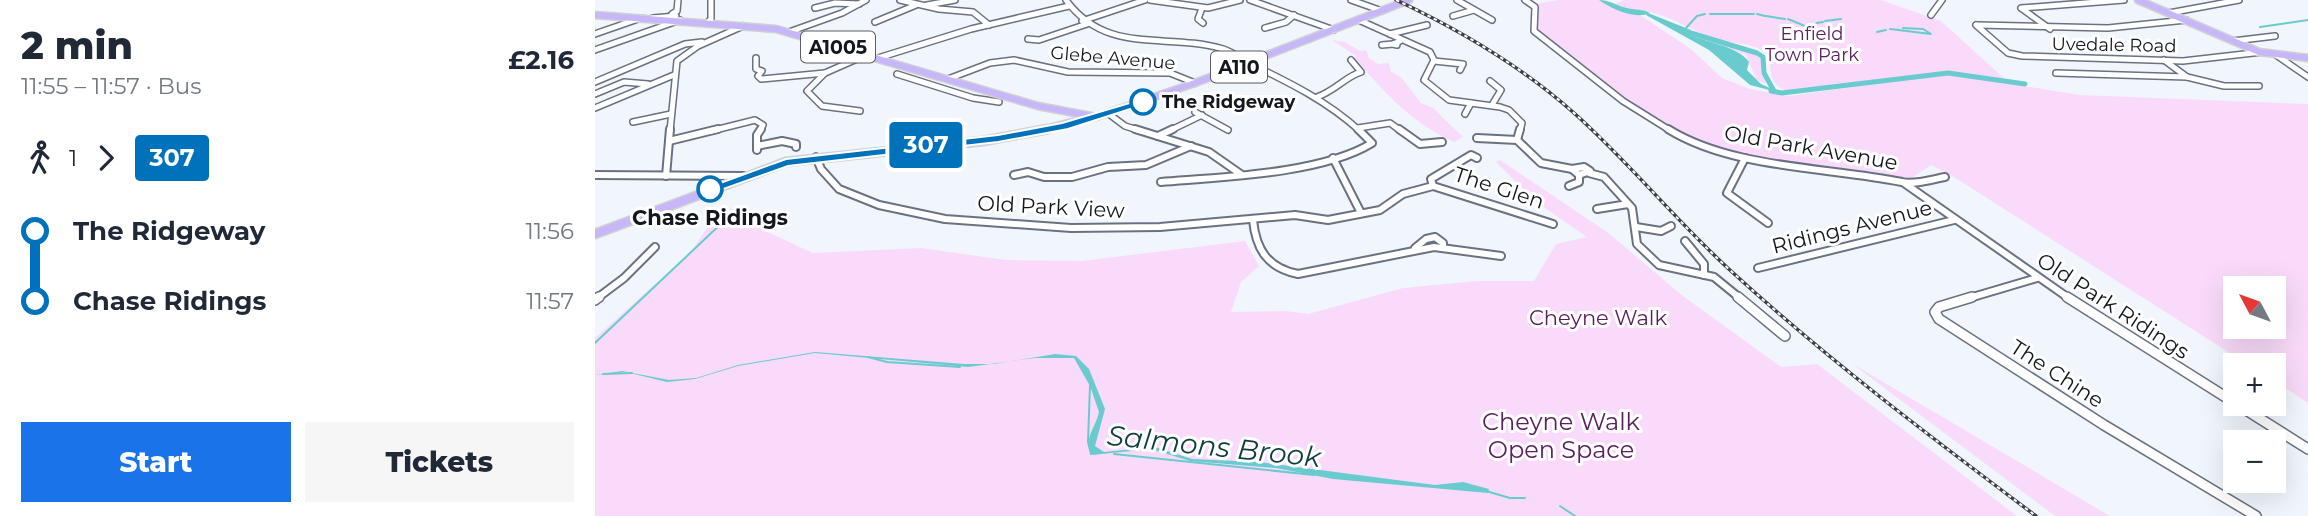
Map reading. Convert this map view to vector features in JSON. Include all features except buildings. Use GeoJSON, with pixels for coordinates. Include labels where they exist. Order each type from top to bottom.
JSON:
{"type":"FeatureCollection","features":[{"type":"Feature","properties":{"kind":"main road","name":"A110"},"geometry":{"type":"LineString","coordinates":[[595,234],[773,166],[816,157],[991,140],[1064,126],[1088,117],[1113,113],[1361,21],[1409,0]]}},
{"type":"Feature","properties":{"kind":"main road"},"geometry":{"type":"LineString","coordinates":[[2138,0],[2262,52],[2308,58]]}},
{"type":"Feature","properties":{"kind":"main road","name":"A1005"},"geometry":{"type":"LineString","coordinates":[[595,15],[747,25],[789,32],[914,70],[1088,117]]}},
{"type":"Feature","properties":{"kind":"street"},"geometry":{"type":"LineString","coordinates":[[671,19],[677,11],[678,0]]}},
{"type":"Feature","properties":{"kind":"street"},"geometry":{"type":"LineString","coordinates":[[708,22],[711,19],[711,0]]}},
{"type":"Feature","properties":{"kind":"street"},"geometry":{"type":"LineString","coordinates":[[789,32],[866,0]]}},
{"type":"Feature","properties":{"kind":"street"},"geometry":{"type":"LineString","coordinates":[[900,0],[916,5],[973,12],[989,25]]}},
{"type":"Feature","properties":{"kind":"street"},"geometry":{"type":"LineString","coordinates":[[923,6],[955,0]]}},
{"type":"Feature","properties":{"kind":"street"},"geometry":{"type":"LineString","coordinates":[[1028,39],[1039,40],[1148,0],[1202,8],[1240,0]]}},
{"type":"Feature","properties":{"kind":"street"},"geometry":{"type":"LineString","coordinates":[[1250,0],[1277,12],[1294,15],[1334,30]]}},
{"type":"Feature","properties":{"kind":"street"},"geometry":{"type":"LineString","coordinates":[[1351,0],[1382,12]]}},
{"type":"Feature","properties":{"kind":"street"},"geometry":{"type":"LineString","coordinates":[[1457,0],[1492,20]]}},
{"type":"Feature","properties":{"kind":"street","name":"Old Park Avenue"},"geometry":{"type":"LineString","coordinates":[[1525,0],[1535,7],[1534,31],[1540,38],[1623,101],[1687,141],[1745,158],[1894,178],[1904,183],[1945,177]]}},
{"type":"Feature","properties":{"kind":"street"},"geometry":{"type":"LineString","coordinates":[[1932,0],[1941,1]]}},
{"type":"Feature","properties":{"kind":"street"},"geometry":{"type":"LineString","coordinates":[[2124,0],[2028,5],[2021,8],[2051,29],[2147,26],[2186,20]]}},
{"type":"Feature","properties":{"kind":"street"},"geometry":{"type":"LineString","coordinates":[[2169,13],[2239,0]]}},
{"type":"Feature","properties":{"kind":"street"},"geometry":{"type":"LineString","coordinates":[[1930,15],[1941,1]]}},
{"type":"Feature","properties":{"kind":"street"},"geometry":{"type":"LineString","coordinates":[[815,8],[838,3],[860,4]]}},
{"type":"Feature","properties":{"kind":"street"},"geometry":{"type":"LineString","coordinates":[[878,58],[1067,3],[1084,22],[1118,36],[1223,49],[1317,97],[1358,128],[1372,143],[1371,146],[1333,158],[1242,175],[1161,182]]}},
{"type":"Feature","properties":{"kind":"street"},"geometry":{"type":"LineString","coordinates":[[875,22],[916,5]]}},
{"type":"Feature","properties":{"kind":"street"},"geometry":{"type":"LineString","coordinates":[[1202,8],[1198,19],[1203,23]]}},
{"type":"Feature","properties":{"kind":"street"},"geometry":{"type":"LineString","coordinates":[[1453,16],[1474,10]]}},
{"type":"Feature","properties":{"kind":"street"},"geometry":{"type":"LineString","coordinates":[[1265,28],[1286,22],[1294,15]]}},
{"type":"Feature","properties":{"kind":"street"},"geometry":{"type":"LineString","coordinates":[[596,34],[641,18]]}},
{"type":"Feature","properties":{"kind":"street"},"geometry":{"type":"LineString","coordinates":[[595,50],[671,19],[697,21]]}},
{"type":"Feature","properties":{"kind":"street"},"geometry":{"type":"LineString","coordinates":[[1361,21],[1378,26],[1397,43]]}},
{"type":"Feature","properties":{"kind":"street"},"geometry":{"type":"LineString","coordinates":[[666,176],[677,61],[705,43],[747,25]]}},
{"type":"Feature","properties":{"kind":"street"},"geometry":{"type":"LineString","coordinates":[[1389,34],[1427,25]]}},
{"type":"Feature","properties":{"kind":"street","name":"Uvedale Road"},"geometry":{"type":"LineString","coordinates":[[2051,29],[1976,25],[2004,50],[2016,56],[2164,60],[2262,52]]}},
{"type":"Feature","properties":{"kind":"street"},"geometry":{"type":"LineString","coordinates":[[596,34],[613,40]]}},
{"type":"Feature","properties":{"kind":"street"},"geometry":{"type":"LineString","coordinates":[[2233,41],[2275,36]]}},
{"type":"Feature","properties":{"kind":"street"},"geometry":{"type":"LineString","coordinates":[[595,82],[685,44],[705,43]]}},
{"type":"Feature","properties":{"kind":"street"},"geometry":{"type":"LineString","coordinates":[[1382,45],[1397,43],[1424,49],[1434,61],[1463,64],[1460,70]]}},
{"type":"Feature","properties":{"kind":"street"},"geometry":{"type":"LineString","coordinates":[[860,111],[832,109],[811,100],[808,88],[825,73],[866,55]]}},
{"type":"Feature","properties":{"kind":"street"},"geometry":{"type":"LineString","coordinates":[[2276,55],[2308,77]]}},
{"type":"Feature","properties":{"kind":"street"},"geometry":{"type":"LineString","coordinates":[[756,58],[756,69],[762,71],[758,76],[761,79],[825,73]]}},
{"type":"Feature","properties":{"kind":"street","name":"Glebe Avenue"},"geometry":{"type":"LineString","coordinates":[[948,79],[990,63],[1014,60],[1068,72],[1170,73],[1195,83]]}},
{"type":"Feature","properties":{"kind":"street"},"geometry":{"type":"LineString","coordinates":[[1317,97],[1339,89],[1345,85],[1348,76],[1361,72],[1351,60]]}},
{"type":"Feature","properties":{"kind":"street"},"geometry":{"type":"LineString","coordinates":[[2164,60],[2187,77]]}},
{"type":"Feature","properties":{"kind":"street"},"geometry":{"type":"LineString","coordinates":[[1434,61],[1424,80],[1444,97],[1509,110],[1522,123],[1517,140]]}},
{"type":"Feature","properties":{"kind":"street"},"geometry":{"type":"LineString","coordinates":[[914,70],[899,75],[978,99],[999,102]]}},
{"type":"Feature","properties":{"kind":"street"},"geometry":{"type":"LineString","coordinates":[[2056,73],[2187,77],[2224,86],[2259,86]]}},
{"type":"Feature","properties":{"kind":"street"},"geometry":{"type":"LineString","coordinates":[[595,108],[674,75]]}},
{"type":"Feature","properties":{"kind":"street"},"geometry":{"type":"LineString","coordinates":[[1490,80],[1501,90],[1492,105]]}},
{"type":"Feature","properties":{"kind":"street"},"geometry":{"type":"LineString","coordinates":[[595,96],[624,82],[649,84]]}},
{"type":"Feature","properties":{"kind":"street"},"geometry":{"type":"LineString","coordinates":[[957,93],[971,86]]}},
{"type":"Feature","properties":{"kind":"street"},"geometry":{"type":"LineString","coordinates":[[978,99],[992,92]]}},
{"type":"Feature","properties":{"kind":"street"},"geometry":{"type":"LineString","coordinates":[[595,96],[609,101]]}},
{"type":"Feature","properties":{"kind":"street"},"geometry":{"type":"LineString","coordinates":[[1465,114],[1471,103]]}},
{"type":"Feature","properties":{"kind":"street"},"geometry":{"type":"LineString","coordinates":[[1113,113],[1125,126],[1191,146],[1225,160],[1242,175]]}},
{"type":"Feature","properties":{"kind":"street"},"geometry":{"type":"LineString","coordinates":[[633,122],[671,114]]}},
{"type":"Feature","properties":{"kind":"street"},"geometry":{"type":"LineString","coordinates":[[1158,136],[1199,114],[1228,130]]}},
{"type":"Feature","properties":{"kind":"street"},"geometry":{"type":"LineString","coordinates":[[669,141],[755,120],[763,125],[757,135],[757,148],[788,141],[796,144],[796,148]]}},
{"type":"Feature","properties":{"kind":"street"},"geometry":{"type":"LineString","coordinates":[[1358,128],[1391,123],[1420,144],[1442,142]]}},
{"type":"Feature","properties":{"kind":"street"},"geometry":{"type":"LineString","coordinates":[[1478,138],[1495,142],[1517,140]]}},
{"type":"Feature","properties":{"kind":"street"},"geometry":{"type":"LineString","coordinates":[[1517,140],[1537,161],[1572,169],[1584,167],[1589,173]]}},
{"type":"Feature","properties":{"kind":"street"},"geometry":{"type":"LineString","coordinates":[[1014,175],[1028,169],[1044,177],[1072,177],[1108,167],[1146,165],[1191,146]]}},
{"type":"Feature","properties":{"kind":"street"},"geometry":{"type":"LineString","coordinates":[[1433,186],[1431,179],[1435,173],[1471,155]]}},
{"type":"Feature","properties":{"kind":"street","name":"Old Park View"},"geometry":{"type":"LineString","coordinates":[[816,157],[825,174],[844,192],[879,205],[945,219],[1119,229],[1237,218],[1253,220],[1306,215],[1328,220],[1380,210],[1403,194],[1433,186]]}},
{"type":"Feature","properties":{"kind":"street"},"geometry":{"type":"LineString","coordinates":[[1333,158],[1346,177],[1345,186],[1361,213]]}},
{"type":"Feature","properties":{"kind":"street"},"geometry":{"type":"LineString","coordinates":[[1745,158],[1727,193],[1768,223]]}},
{"type":"Feature","properties":{"kind":"street"},"geometry":{"type":"LineString","coordinates":[[1569,186],[1579,182],[1579,175],[1572,169]]}},
{"type":"Feature","properties":{"kind":"street"},"geometry":{"type":"LineString","coordinates":[[1579,175],[1589,173],[1604,177],[1635,214],[1637,244],[1659,265],[1714,277],[1785,336]]}},
{"type":"Feature","properties":{"kind":"street"},"geometry":{"type":"LineString","coordinates":[[595,175],[744,176]]}},
{"type":"Feature","properties":{"kind":"street","name":"Old Park Ridings"},"geometry":{"type":"LineString","coordinates":[[1904,183],[2037,278],[2213,392],[2308,449]]}},
{"type":"Feature","properties":{"kind":"street","name":"The Glen"},"geometry":{"type":"LineString","coordinates":[[1433,186],[1553,223]]}},
{"type":"Feature","properties":{"kind":"street"},"geometry":{"type":"LineString","coordinates":[[1597,209],[1628,204]]}},
{"type":"Feature","properties":{"kind":"street"},"geometry":{"type":"LineString","coordinates":[[1253,220],[1254,240],[1258,250],[1282,272],[1298,274],[1414,249],[1443,247],[1501,256]]}},
{"type":"Feature","properties":{"kind":"street","name":"Ridings Avenue"},"geometry":{"type":"LineString","coordinates":[[1758,268],[1954,220]]}},
{"type":"Feature","properties":{"kind":"street"},"geometry":{"type":"LineString","coordinates":[[1636,227],[1661,231],[1671,226]]}},
{"type":"Feature","properties":{"kind":"street"},"geometry":{"type":"LineString","coordinates":[[1685,241],[1704,264],[1703,275]]}},
{"type":"Feature","properties":{"kind":"street"},"geometry":{"type":"LineString","coordinates":[[595,300],[624,278],[655,247]]}},
{"type":"Feature","properties":{"kind":"street","name":"The Chine"},"geometry":{"type":"LineString","coordinates":[[2037,278],[1939,307],[1935,312],[1940,319],[2104,425],[2256,516]]}},
{"type":"Feature","properties":{"kind":"green space"},"geometry":{"type":"Polygon","coordinates":[[[1558,0],[1600,0],[1613,8],[1640,15],[1691,49],[1722,78],[1750,89],[1788,96],[1949,74],[2080,95],[2308,104],[2308,403],[2286,389],[2286,353],[2230,353],[1931,165],[1910,179],[1751,157],[1725,151],[1679,134],[1615,94],[1537,31],[1538,8],[1535,4],[1558,0]]]}},
{"type":"Feature","properties":{"kind":"green space","name":"Enfield Town Park"},"geometry":{"type":"Polygon","coordinates":[[[1624,0],[1881,0],[1941,21],[2007,81],[1947,72],[1786,91],[1774,82],[1768,56],[1759,49],[1717,39],[1665,17],[1615,4],[1624,0]]]}},
{"type":"Feature","properties":{"kind":"green space"},"geometry":{"type":"Polygon","coordinates":[[[1687,32],[1753,53],[1762,61],[1761,72],[1766,84],[1757,80],[1745,54],[1705,42],[1687,32]]]}},
{"type":"Feature","properties":{"kind":"green space"},"geometry":{"type":"Polygon","coordinates":[[[1332,40],[1345,42],[1360,51],[1366,50],[1369,58],[1378,64],[1389,63],[1391,72],[1401,77],[1421,103],[1433,108],[1463,137],[1454,142],[1424,125],[1378,84],[1355,59],[1356,56],[1332,40]]]}},
{"type":"Feature","properties":{"kind":"green space"},"geometry":{"type":"Polygon","coordinates":[[[1500,160],[1607,232],[1683,296],[1781,367],[1817,364],[2017,516],[595,516],[595,338],[692,251],[710,223],[731,209],[751,212],[748,223],[813,253],[921,248],[1006,260],[1082,261],[1245,241],[1259,266],[1241,282],[1231,312],[1286,311],[1308,314],[1403,288],[1477,281],[1534,281],[1556,244],[1587,237],[1535,201],[1496,162],[1500,160]]]}},
{"type":"Feature","properties":{"kind":"green space"},"geometry":{"type":"Polygon","coordinates":[[[1851,363],[2110,516],[2055,516],[1851,363]]]}},
{"type":"Feature","properties":{"kind":"water"},"geometry":{"type":"Polygon","coordinates":[[[1648,13],[1691,30],[1687,33],[1744,56],[1749,62],[1747,70],[1761,84],[1781,93],[1750,85],[1709,50],[1646,15],[1648,13]]]}},
{"type":"Feature","properties":{"kind":"water"},"geometry":{"type":"Polygon","coordinates":[[[815,352],[990,364],[968,367],[815,353],[738,366],[695,379],[667,382],[626,372],[595,375],[622,371],[669,380],[696,378],[738,365],[815,352]]]}},
{"type":"Feature","properties":{"kind":"water"},"geometry":{"type":"Polygon","coordinates":[[[1055,354],[1076,356],[1089,369],[1105,409],[1095,446],[1104,452],[1155,447],[1192,459],[1259,462],[1435,485],[1463,482],[1489,489],[1488,493],[1333,479],[1276,468],[1190,461],[1151,449],[1092,455],[1088,444],[1099,412],[1090,386],[1074,358],[1011,361],[1055,354]]]}},
{"type":"Feature","properties":{"kind":"waterway"},"geometry":{"type":"LineString","coordinates":[[1603,0],[1623,10],[1646,13]]}},
{"type":"Feature","properties":{"kind":"waterway"},"geometry":{"type":"LineString","coordinates":[[1686,28],[1697,16],[1705,14]]}},
{"type":"Feature","properties":{"kind":"waterway"},"geometry":{"type":"LineString","coordinates":[[1710,14],[1754,14]]}},
{"type":"Feature","properties":{"kind":"waterway"},"geometry":{"type":"LineString","coordinates":[[1757,14],[1765,16]]}},
{"type":"Feature","properties":{"kind":"waterway"},"geometry":{"type":"LineString","coordinates":[[1766,16],[1785,19]]}},
{"type":"Feature","properties":{"kind":"waterway"},"geometry":{"type":"LineString","coordinates":[[1788,19],[1805,26],[1815,24]]}},
{"type":"Feature","properties":{"kind":"waterway"},"geometry":{"type":"LineString","coordinates":[[1825,21],[1841,19]]}},
{"type":"Feature","properties":{"kind":"waterway"},"geometry":{"type":"LineString","coordinates":[[2260,27],[2308,20]]}},
{"type":"Feature","properties":{"kind":"waterway"},"geometry":{"type":"LineString","coordinates":[[1817,23],[1823,22]]}},
{"type":"Feature","properties":{"kind":"waterway"},"geometry":{"type":"LineString","coordinates":[[1890,29],[1931,34],[1923,29],[1903,28]]}},
{"type":"Feature","properties":{"kind":"waterway"},"geometry":{"type":"LineString","coordinates":[[1681,30],[1757,53],[1763,57],[1764,73],[1774,91]]}},
{"type":"Feature","properties":{"kind":"waterway"},"geometry":{"type":"LineString","coordinates":[[1877,32],[1886,30]]}},
{"type":"Feature","properties":{"kind":"waterway"},"geometry":{"type":"LineString","coordinates":[[1771,91],[1782,93],[1948,73],[2025,84]]}},
{"type":"Feature","properties":{"kind":"waterway"},"geometry":{"type":"LineString","coordinates":[[595,343],[725,220]]}},
{"type":"Feature","properties":{"kind":"waterway","name":"Salmons Brook"},"geometry":{"type":"LineString","coordinates":[[868,357],[887,362],[960,367]]}},
{"type":"Feature","properties":{"kind":"waterway","name":"Salmons Brook"},"geometry":{"type":"LineString","coordinates":[[603,374],[632,373]]}},
{"type":"Feature","properties":{"kind":"waterway","name":"Salmons Brook"},"geometry":{"type":"LineString","coordinates":[[1090,385],[1088,442],[1091,454]]}},
{"type":"Feature","properties":{"kind":"waterway","name":"Salmons Brook"},"geometry":{"type":"LineString","coordinates":[[1114,454],[1314,475]]}},
{"type":"Feature","properties":{"kind":"waterway","name":"Salmons Brook"},"geometry":{"type":"LineString","coordinates":[[1486,491],[1510,498],[1525,498]]}},
{"type":"Feature","properties":{"kind":"waterway","name":"Salmons Brook"},"geometry":{"type":"LineString","coordinates":[[1560,506],[1575,516]]}},
{"type":"Feature","properties":{"kind":"railway"},"geometry":{"type":"LineString","coordinates":[[1396,0],[1489,50],[1554,96],[1614,151],[1711,252],[1767,304],[1881,397],[2036,516]]}},
{"type":"Feature","properties":{"kind":"bus line","name":"307"},"geometry":{"type":"LineString","coordinates":[[710,189],[786,162],[858,152],[998,139],[1064,126],[1095,114],[1116,111],[1143,102]]}},
{"type":"Feature","properties":{"kind":"place","name":"The Ridgeway"},"geometry":{"type":"Point","coordinates":[1143,102]}},
{"type":"Feature","properties":{"kind":"place","name":"Chase Ridings"},"geometry":{"type":"Point","coordinates":[710,189]}},
{"type":"Feature","properties":{"kind":"park label","name":"Cheyne Walk"},"geometry":{"type":"Point","coordinates":[1598,318]}},
{"type":"Feature","properties":{"kind":"park label","name":"Cheyne Walk Open Space"},"geometry":{"type":"Point","coordinates":[1561,436]}}]}
